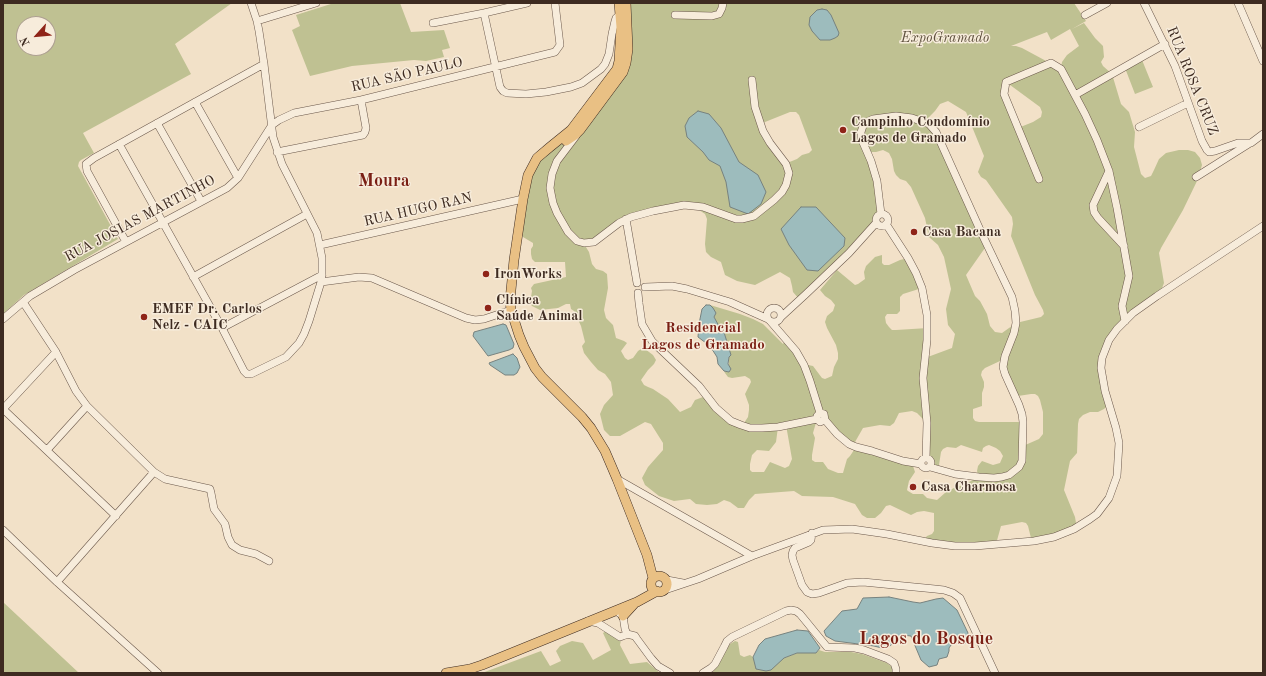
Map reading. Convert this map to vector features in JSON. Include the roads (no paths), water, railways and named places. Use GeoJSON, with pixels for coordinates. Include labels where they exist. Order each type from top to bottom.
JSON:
{"type":"FeatureCollection","features":[{"type":"Feature","properties":{"kind":"main road"},"geometry":{"type":"LineString","coordinates":[[550,147],[571,140],[617,69],[619,61],[621,15]]}},
{"type":"Feature","properties":{"kind":"main road"},"geometry":{"type":"LineString","coordinates":[[578,128],[568,133],[536,158],[528,175],[523,199],[510,290],[511,310],[518,335],[532,363],[542,377],[582,417],[591,428],[605,451],[659,583]]}},
{"type":"Feature","properties":{"kind":"main road"},"geometry":{"type":"LineString","coordinates":[[623,616],[630,607],[659,583]]}},
{"type":"Feature","properties":{"kind":"main road"},"geometry":{"type":"LineString","coordinates":[[628,605],[659,583]]}},
{"type":"Feature","properties":{"kind":"main road"},"geometry":{"type":"LineString","coordinates":[[446,673],[470,669],[482,665],[587,621],[637,602]]}},
{"type":"Feature","properties":{"kind":"street"},"geometry":{"type":"LineString","coordinates":[[119,144],[222,328],[244,371],[251,374],[286,357],[294,350],[304,334],[322,279],[320,245],[317,233],[278,152],[273,137],[257,21],[250,3]]}},
{"type":"Feature","properties":{"kind":"street"},"geometry":{"type":"LineString","coordinates":[[257,21],[316,3]]}},
{"type":"Feature","properties":{"kind":"street"},"geometry":{"type":"LineString","coordinates":[[433,23],[484,13],[515,4],[527,3]]}},
{"type":"Feature","properties":{"kind":"street","name":"RUA SÃO PAULO"},"geometry":{"type":"LineString","coordinates":[[272,125],[294,113],[361,100],[555,52],[560,45],[555,3]]}},
{"type":"Feature","properties":{"kind":"street"},"geometry":{"type":"LineString","coordinates":[[675,15],[712,16],[718,14],[723,3]]}},
{"type":"Feature","properties":{"kind":"street"},"geometry":{"type":"LineString","coordinates":[[1086,15],[1107,3]]}},
{"type":"Feature","properties":{"kind":"street","name":"RUA ROSA CRUZ"},"geometry":{"type":"LineString","coordinates":[[1144,3],[1175,66],[1205,148],[1212,152],[1238,143],[1250,143]]}},
{"type":"Feature","properties":{"kind":"street"},"geometry":{"type":"LineString","coordinates":[[1238,3],[1263,61]]}},
{"type":"Feature","properties":{"kind":"street"},"geometry":{"type":"LineString","coordinates":[[484,13],[500,87],[507,93],[526,94],[571,87],[582,83],[596,74],[605,64],[609,54],[612,34],[621,15]]}},
{"type":"Feature","properties":{"kind":"street"},"geometry":{"type":"LineString","coordinates":[[1075,95],[1165,44]]}},
{"type":"Feature","properties":{"kind":"street"},"geometry":{"type":"LineString","coordinates":[[1038,179],[1004,94],[1006,82],[1051,63],[1061,69],[1075,95],[1097,140],[1109,171],[1124,246],[1128,276],[1122,306],[1125,321]]}},
{"type":"Feature","properties":{"kind":"street"},"geometry":{"type":"LineString","coordinates":[[126,242],[87,171],[86,164],[94,158],[264,64]]}},
{"type":"Feature","properties":{"kind":"street"},"geometry":{"type":"LineString","coordinates":[[571,140],[557,161],[550,188],[557,213],[568,232],[577,241],[584,243],[594,242],[626,219],[653,211],[684,205],[703,207],[736,219],[748,218],[760,212],[782,192],[788,178],[788,169],[786,164],[763,131],[755,107],[752,80]]}},
{"type":"Feature","properties":{"kind":"street"},"geometry":{"type":"LineString","coordinates":[[278,152],[363,135],[366,128],[361,100]]}},
{"type":"Feature","properties":{"kind":"street"},"geometry":{"type":"LineString","coordinates":[[195,102],[238,178]]}},
{"type":"Feature","properties":{"kind":"street"},"geometry":{"type":"LineString","coordinates":[[1139,127],[1188,102]]}},
{"type":"Feature","properties":{"kind":"street"},"geometry":{"type":"LineString","coordinates":[[896,116],[912,118],[929,124],[936,132],[1012,297],[1016,323],[1014,334],[1003,362],[1005,374],[1019,405],[1023,422],[1022,461],[1019,468],[1015,471],[1002,477],[979,477],[955,474],[930,467],[925,468],[923,461],[927,423],[923,378],[928,328],[925,301],[916,273],[886,224],[887,217],[881,214],[877,181],[871,161],[861,138],[863,126],[867,122],[874,119],[896,116]]}},
{"type":"Feature","properties":{"kind":"street"},"geometry":{"type":"LineString","coordinates":[[157,123],[201,201]]}},
{"type":"Feature","properties":{"kind":"street","name":"RUA JOSIAS MARTINHO"},"geometry":{"type":"LineString","coordinates":[[3,319],[23,302],[74,270],[227,188],[238,178],[272,125]]}},
{"type":"Feature","properties":{"kind":"street"},"geometry":{"type":"LineString","coordinates":[[1196,177],[1263,134]]}},
{"type":"Feature","properties":{"kind":"street"},"geometry":{"type":"LineString","coordinates":[[1109,171],[1094,205],[1094,212],[1124,246]]}},
{"type":"Feature","properties":{"kind":"street","name":"RUA HUGO RAN"},"geometry":{"type":"LineString","coordinates":[[320,245],[523,199]]}},
{"type":"Feature","properties":{"kind":"street"},"geometry":{"type":"LineString","coordinates":[[193,277],[307,214]]}},
{"type":"Feature","properties":{"kind":"street"},"geometry":{"type":"LineString","coordinates":[[775,320],[798,301],[849,253],[876,223],[877,216],[881,214]]}},
{"type":"Feature","properties":{"kind":"street"},"geometry":{"type":"LineString","coordinates":[[626,219],[637,283],[634,289],[638,293],[642,324],[652,341],[699,386],[716,408],[730,421],[750,428],[778,427],[821,418]]}},
{"type":"Feature","properties":{"kind":"street"},"geometry":{"type":"LineString","coordinates":[[876,223],[882,226],[886,224]]}},
{"type":"Feature","properties":{"kind":"street"},"geometry":{"type":"LineString","coordinates":[[659,583],[683,583],[698,579],[752,556],[823,530],[852,529],[932,543],[955,546],[975,546],[1034,541],[1054,537],[1090,519],[1097,514],[1109,498],[1117,476],[1118,443],[1101,368],[1102,358],[1108,340],[1125,321],[1156,296],[1263,226]]}},
{"type":"Feature","properties":{"kind":"street"},"geometry":{"type":"LineString","coordinates":[[222,328],[322,279],[359,277],[372,278],[466,318],[475,320],[484,319],[511,310]]}},
{"type":"Feature","properties":{"kind":"street"},"geometry":{"type":"LineString","coordinates":[[637,283],[643,283],[645,287]]}},
{"type":"Feature","properties":{"kind":"street"},"geometry":{"type":"LineString","coordinates":[[645,287],[672,286],[687,289],[775,320]]}},
{"type":"Feature","properties":{"kind":"street"},"geometry":{"type":"LineString","coordinates":[[638,293],[644,291],[645,287]]}},
{"type":"Feature","properties":{"kind":"street"},"geometry":{"type":"LineString","coordinates":[[798,301],[773,310],[767,314],[775,320],[796,351],[804,366],[821,418],[849,444],[856,447],[903,462],[923,461]]}},
{"type":"Feature","properties":{"kind":"street"},"geometry":{"type":"LineString","coordinates":[[23,302],[56,352],[87,406],[154,472],[171,481],[210,489],[214,508],[225,524],[228,537],[232,545],[240,550],[256,554],[269,561]]}},
{"type":"Feature","properties":{"kind":"street"},"geometry":{"type":"LineString","coordinates":[[747,309],[773,310],[780,312],[775,320]]}},
{"type":"Feature","properties":{"kind":"street"},"geometry":{"type":"LineString","coordinates":[[56,352],[3,409],[116,516]]}},
{"type":"Feature","properties":{"kind":"street"},"geometry":{"type":"LineString","coordinates":[[47,450],[87,406]]}},
{"type":"Feature","properties":{"kind":"street"},"geometry":{"type":"LineString","coordinates":[[57,582],[154,472]]}},
{"type":"Feature","properties":{"kind":"street"},"geometry":{"type":"LineString","coordinates":[[617,479],[752,556]]}},
{"type":"Feature","properties":{"kind":"street"},"geometry":{"type":"LineString","coordinates":[[3,530],[57,582],[158,673]]}},
{"type":"Feature","properties":{"kind":"street"},"geometry":{"type":"LineString","coordinates":[[812,533],[811,540],[795,548],[792,555],[800,580],[807,592],[812,594],[819,593],[847,583],[863,582],[944,590],[960,598],[995,673]]}},
{"type":"Feature","properties":{"kind":"street"},"geometry":{"type":"LineString","coordinates":[[703,673],[715,664],[724,647],[732,637],[791,610],[800,614],[827,646],[855,648],[888,659],[894,664],[896,673]]}},
{"type":"Feature","properties":{"kind":"street"},"geometry":{"type":"LineString","coordinates":[[611,612],[620,613],[623,616],[627,634]]}},
{"type":"Feature","properties":{"kind":"street"},"geometry":{"type":"LineString","coordinates":[[587,621],[598,623],[620,637],[627,634],[635,636],[658,666],[670,673]]}},
{"type":"Feature","properties":{"kind":"water"},"geometry":{"type":"Polygon","coordinates":[[[817,10],[827,10],[831,15],[839,33],[838,36],[830,40],[820,40],[809,25],[810,17],[817,10]]]}},
{"type":"Feature","properties":{"kind":"water"},"geometry":{"type":"Polygon","coordinates":[[[698,111],[709,114],[721,128],[739,162],[758,175],[766,192],[761,204],[748,214],[730,207],[726,182],[720,166],[709,160],[687,137],[685,126],[689,118],[698,111]]]}},
{"type":"Feature","properties":{"kind":"water"},"geometry":{"type":"Polygon","coordinates":[[[801,207],[816,207],[845,238],[844,246],[818,271],[807,270],[789,245],[781,229],[801,207]]]}},
{"type":"Feature","properties":{"kind":"water"},"geometry":{"type":"Polygon","coordinates":[[[706,305],[710,305],[713,308],[716,313],[714,317],[720,328],[723,329],[731,355],[729,357],[728,364],[731,369],[729,372],[724,371],[718,364],[717,357],[710,346],[698,337],[702,309],[706,305]]]}},
{"type":"Feature","properties":{"kind":"water"},"geometry":{"type":"Polygon","coordinates":[[[503,324],[506,325],[514,344],[513,348],[488,356],[473,336],[474,332],[503,324]]]}},
{"type":"Feature","properties":{"kind":"water"},"geometry":{"type":"Polygon","coordinates":[[[513,354],[517,358],[520,367],[514,375],[505,375],[489,363],[513,354]]]}},
{"type":"Feature","properties":{"kind":"water"},"geometry":{"type":"Polygon","coordinates":[[[889,597],[920,603],[943,598],[957,610],[968,633],[968,642],[964,644],[961,642],[951,645],[947,657],[939,659],[937,665],[929,667],[921,660],[911,636],[902,635],[890,646],[882,648],[835,641],[826,636],[824,631],[842,611],[857,609],[863,598],[889,597]]]}},
{"type":"Feature","properties":{"kind":"water"},"geometry":{"type":"Polygon","coordinates":[[[797,630],[808,631],[820,648],[816,653],[797,653],[784,658],[771,670],[766,671],[756,669],[753,657],[759,645],[765,639],[797,630]]]}},
{"type":"Feature","properties":{"kind":"place","name":"Campinho Condomínio Lagos de Gramado"},"geometry":{"type":"Point","coordinates":[843,130]}},
{"type":"Feature","properties":{"kind":"place","name":"Casa Bacana"},"geometry":{"type":"Point","coordinates":[914,232]}},
{"type":"Feature","properties":{"kind":"place","name":"IronWorks"},"geometry":{"type":"Point","coordinates":[486,274]}},
{"type":"Feature","properties":{"kind":"place","name":"Clínica Saúde Animal"},"geometry":{"type":"Point","coordinates":[488,308]}},
{"type":"Feature","properties":{"kind":"place","name":"EMEF Dr. Carlos Nelz - CAIC"},"geometry":{"type":"Point","coordinates":[144,317]}},
{"type":"Feature","properties":{"kind":"place","name":"Casa Charmosa"},"geometry":{"type":"Point","coordinates":[913,487]}},
{"type":"Feature","properties":{"kind":"district","name":"Moura"},"geometry":{"type":"Point","coordinates":[384,181]}},
{"type":"Feature","properties":{"kind":"district","name":"Residencial Lagos de Gramado"},"geometry":{"type":"Point","coordinates":[703,336]}},
{"type":"Feature","properties":{"kind":"district","name":"Lagos do Bosque"},"geometry":{"type":"Point","coordinates":[926,639]}},
{"type":"Feature","properties":{"kind":"park label","name":"ExpoGramado"},"geometry":{"type":"Point","coordinates":[945,38]}}]}
